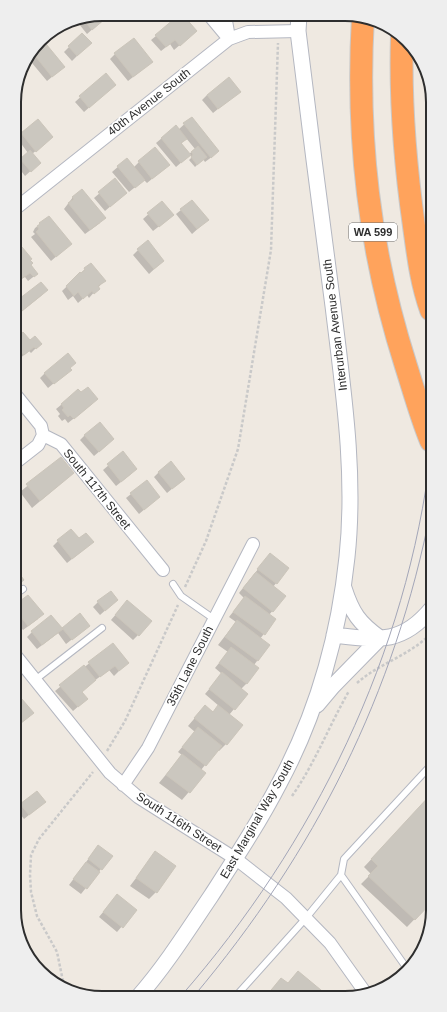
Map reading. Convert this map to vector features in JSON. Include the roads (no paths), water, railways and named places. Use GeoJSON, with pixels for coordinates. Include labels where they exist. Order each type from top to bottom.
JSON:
{"type":"FeatureCollection","features":[{"type":"Feature","properties":{"kind":"highway","name":"WA 599"},"geometry":{"type":"LineString","coordinates":[[363,23],[360,67],[361,133],[371,224],[380,271],[399,344],[426,428]]}},
{"type":"Feature","properties":{"kind":"highway","name":"WA 599"},"geometry":{"type":"LineString","coordinates":[[402,45],[401,80],[408,182],[423,287],[426,296]]}},
{"type":"Feature","properties":{"kind":"street"},"geometry":{"type":"LineString","coordinates":[[214,21],[229,39]]}},
{"type":"Feature","properties":{"kind":"street"},"geometry":{"type":"LineString","coordinates":[[226,21],[229,39]]}},
{"type":"Feature","properties":{"kind":"street","name":"Interurban Avenue South"},"geometry":{"type":"LineString","coordinates":[[299,21],[298,31],[349,448],[350,520],[343,586],[334,635]]}},
{"type":"Feature","properties":{"kind":"street","name":"40th Avenue South"},"geometry":{"type":"LineString","coordinates":[[21,204],[229,39],[248,32],[298,31]]}},
{"type":"Feature","properties":{"kind":"street"},"geometry":{"type":"LineString","coordinates":[[21,401],[41,426],[43,435],[38,445],[21,459]]}},
{"type":"Feature","properties":{"kind":"street","name":"South 117th Street"},"geometry":{"type":"LineString","coordinates":[[43,435],[61,444],[163,570]]}},
{"type":"Feature","properties":{"kind":"street","name":"35th Lane South"},"geometry":{"type":"LineString","coordinates":[[123,785],[148,748],[253,544]]}},
{"type":"Feature","properties":{"kind":"street"},"geometry":{"type":"LineString","coordinates":[[343,586],[355,616],[365,627],[380,638]]}},
{"type":"Feature","properties":{"kind":"street"},"geometry":{"type":"LineString","coordinates":[[334,635],[367,639],[389,637],[406,632],[426,614]]}},
{"type":"Feature","properties":{"kind":"street","name":"East Marginal Way South"},"geometry":{"type":"LineString","coordinates":[[144,991],[182,939],[236,859],[280,783],[311,712],[334,635]]}},
{"type":"Feature","properties":{"kind":"street"},"geometry":{"type":"LineString","coordinates":[[311,712],[333,686],[380,638]]}},
{"type":"Feature","properties":{"kind":"street","name":"South 116th Street"},"geometry":{"type":"LineString","coordinates":[[21,662],[101,762],[123,785],[163,813],[185,825],[236,859],[286,898],[330,943],[363,989]]}},
{"type":"Feature","properties":{"kind":"lane"},"geometry":{"type":"LineString","coordinates":[[173,584],[181,596],[214,619]]}},
{"type":"Feature","properties":{"kind":"lane"},"geometry":{"type":"LineString","coordinates":[[35,680],[102,628]]}},
{"type":"Feature","properties":{"kind":"lane"},"geometry":{"type":"LineString","coordinates":[[240,991],[306,918],[341,875],[344,859],[426,770]]}},
{"type":"Feature","properties":{"kind":"lane"},"geometry":{"type":"LineString","coordinates":[[341,875],[404,965]]}},
{"type":"Feature","properties":{"kind":"tram line"},"geometry":{"type":"LineString","coordinates":[[185,991],[229,937],[273,875],[312,810],[347,743],[376,673],[401,601],[419,527],[426,483]]}},
{"type":"Feature","properties":{"kind":"tram line"},"geometry":{"type":"LineString","coordinates":[[198,991],[237,941],[277,885],[313,827],[344,768],[372,706],[396,643],[415,577],[426,530]]}}]}
